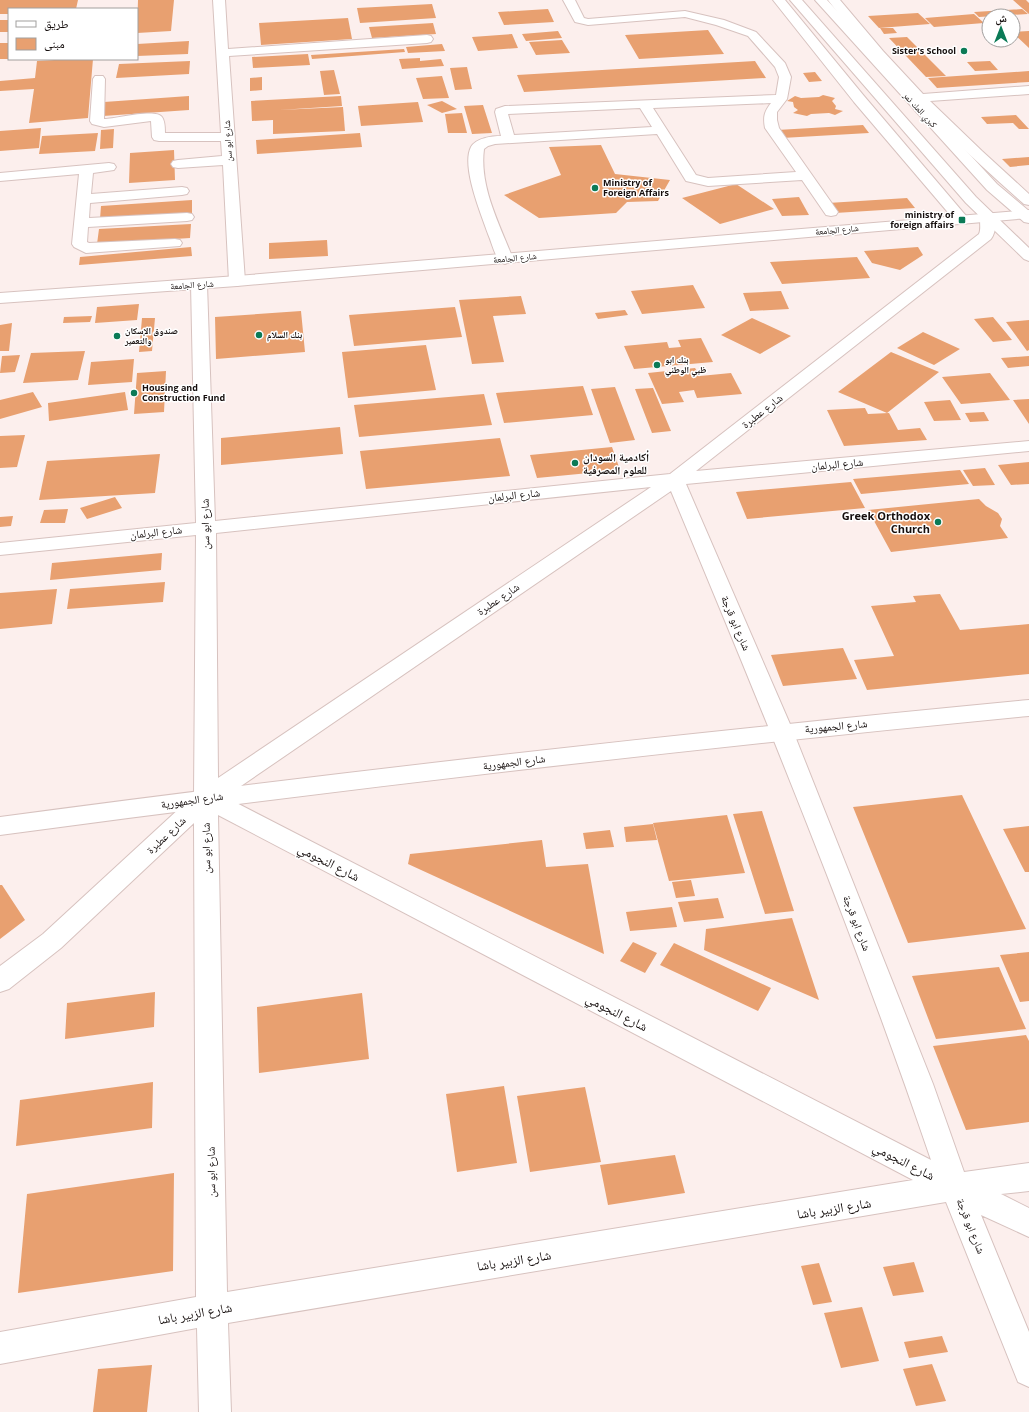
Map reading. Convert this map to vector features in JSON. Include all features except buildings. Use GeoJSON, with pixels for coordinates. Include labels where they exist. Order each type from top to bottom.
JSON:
{"type":"FeatureCollection","features":[{"type":"Feature","properties":{"kind":"main road","name":"شارع ابو سن"},"geometry":{"type":"LineString","coordinates":[[219,0],[237,281]]}},
{"type":"Feature","properties":{"kind":"main road"},"geometry":{"type":"LineString","coordinates":[[569,0],[580,20],[588,22],[682,9],[752,34],[781,66],[785,77],[781,99],[771,112],[770,120],[772,128],[831,212]]}},
{"type":"Feature","properties":{"kind":"main road"},"geometry":{"type":"LineString","coordinates":[[779,0],[859,99],[962,220]]}},
{"type":"Feature","properties":{"kind":"main road","name":"كبري المك نمر"},"geometry":{"type":"LineString","coordinates":[[796,0],[987,216],[1009,235],[1029,256]]}},
{"type":"Feature","properties":{"kind":"main road","name":"كبري المك نمر"},"geometry":{"type":"LineString","coordinates":[[821,0],[882,66],[907,97],[996,192],[1028,212]]}},
{"type":"Feature","properties":{"kind":"main road"},"geometry":{"type":"LineString","coordinates":[[834,0],[918,98],[980,159],[1028,212]]}},
{"type":"Feature","properties":{"kind":"main road"},"geometry":{"type":"LineString","coordinates":[[223,53],[427,39]]}},
{"type":"Feature","properties":{"kind":"main road"},"geometry":{"type":"LineString","coordinates":[[99,79],[97,121],[104,122],[154,117],[157,119],[159,138],[227,137]]}},
{"type":"Feature","properties":{"kind":"main road"},"geometry":{"type":"LineString","coordinates":[[918,98],[1029,90]]}},
{"type":"Feature","properties":{"kind":"main road"},"geometry":{"type":"LineString","coordinates":[[509,139],[501,112],[505,110],[781,99]]}},
{"type":"Feature","properties":{"kind":"main road"},"geometry":{"type":"LineString","coordinates":[[644,104],[691,178],[694,180],[708,182],[805,176]]}},
{"type":"Feature","properties":{"kind":"main road"},"geometry":{"type":"LineString","coordinates":[[505,259],[481,193],[475,164],[477,148],[483,143],[494,140],[660,130]]}},
{"type":"Feature","properties":{"kind":"main road"},"geometry":{"type":"LineString","coordinates":[[178,164],[229,160]]}},
{"type":"Feature","properties":{"kind":"main road"},"geometry":{"type":"LineString","coordinates":[[0,177],[108,167]]}},
{"type":"Feature","properties":{"kind":"main road"},"geometry":{"type":"LineString","coordinates":[[86,169],[79,244],[86,248],[175,243]]}},
{"type":"Feature","properties":{"kind":"main road"},"geometry":{"type":"LineString","coordinates":[[84,199],[182,191]]}},
{"type":"Feature","properties":{"kind":"main road","name":"شارع الجامعة"},"geometry":{"type":"LineString","coordinates":[[0,298],[199,284],[505,259],[962,220],[1028,212]]}},
{"type":"Feature","properties":{"kind":"main road","name":"شارع عطبرة"},"geometry":{"type":"LineString","coordinates":[[0,980],[52,941],[206,798],[675,479],[986,236],[988,230],[987,216]]}},
{"type":"Feature","properties":{"kind":"main road"},"geometry":{"type":"LineString","coordinates":[[81,223],[187,217]]}},
{"type":"Feature","properties":{"kind":"main road","name":"شارع ابو سن"},"geometry":{"type":"LineString","coordinates":[[199,284],[206,527],[206,798],[212,1310],[215,1412]]}},
{"type":"Feature","properties":{"kind":"main road","name":"شارع البرلمان"},"geometry":{"type":"LineString","coordinates":[[0,548],[675,479],[1029,446]]}},
{"type":"Feature","properties":{"kind":"main road","name":"شارع ابو قرجة"},"geometry":{"type":"LineString","coordinates":[[675,479],[782,731],[919,1084],[955,1187],[1029,1371]]}},
{"type":"Feature","properties":{"kind":"main road","name":"شارع الجمهورية"},"geometry":{"type":"LineString","coordinates":[[0,826],[206,798],[782,731],[1029,708]]}},
{"type":"Feature","properties":{"kind":"main road","name":"شارع النجومي"},"geometry":{"type":"LineString","coordinates":[[206,798],[955,1187],[1029,1223]]}},
{"type":"Feature","properties":{"kind":"main road","name":"شارع الزبير باشا"},"geometry":{"type":"LineString","coordinates":[[0,1348],[212,1310],[955,1187],[1029,1177]]}},
{"type":"Feature","properties":{"kind":"place","name":"Sister's School"},"geometry":{"type":"Point","coordinates":[964,51]}},
{"type":"Feature","properties":{"kind":"place","name":"Ministry of Foreign Affairs"},"geometry":{"type":"Point","coordinates":[595,188]}},
{"type":"Feature","properties":{"kind":"place","name":"ministry of foreign affairs"},"geometry":{"type":"Point","coordinates":[962,220]}},
{"type":"Feature","properties":{"kind":"place","name":"بنك السلام"},"geometry":{"type":"Point","coordinates":[259,335]}},
{"type":"Feature","properties":{"kind":"place","name":"صندوق الإسكان والتعمير"},"geometry":{"type":"Point","coordinates":[117,336]}},
{"type":"Feature","properties":{"kind":"place","name":"بنك ابو ظبي الوطني"},"geometry":{"type":"Point","coordinates":[657,365]}},
{"type":"Feature","properties":{"kind":"place","name":"Housing and Construction Fund"},"geometry":{"type":"Point","coordinates":[134,393]}},
{"type":"Feature","properties":{"kind":"place","name":"أكادمية السودان للعلوم المصرفية"},"geometry":{"type":"Point","coordinates":[575,463]}},
{"type":"Feature","properties":{"kind":"place","name":"Greek Orthodox Church"},"geometry":{"type":"Point","coordinates":[938,522]}}]}
